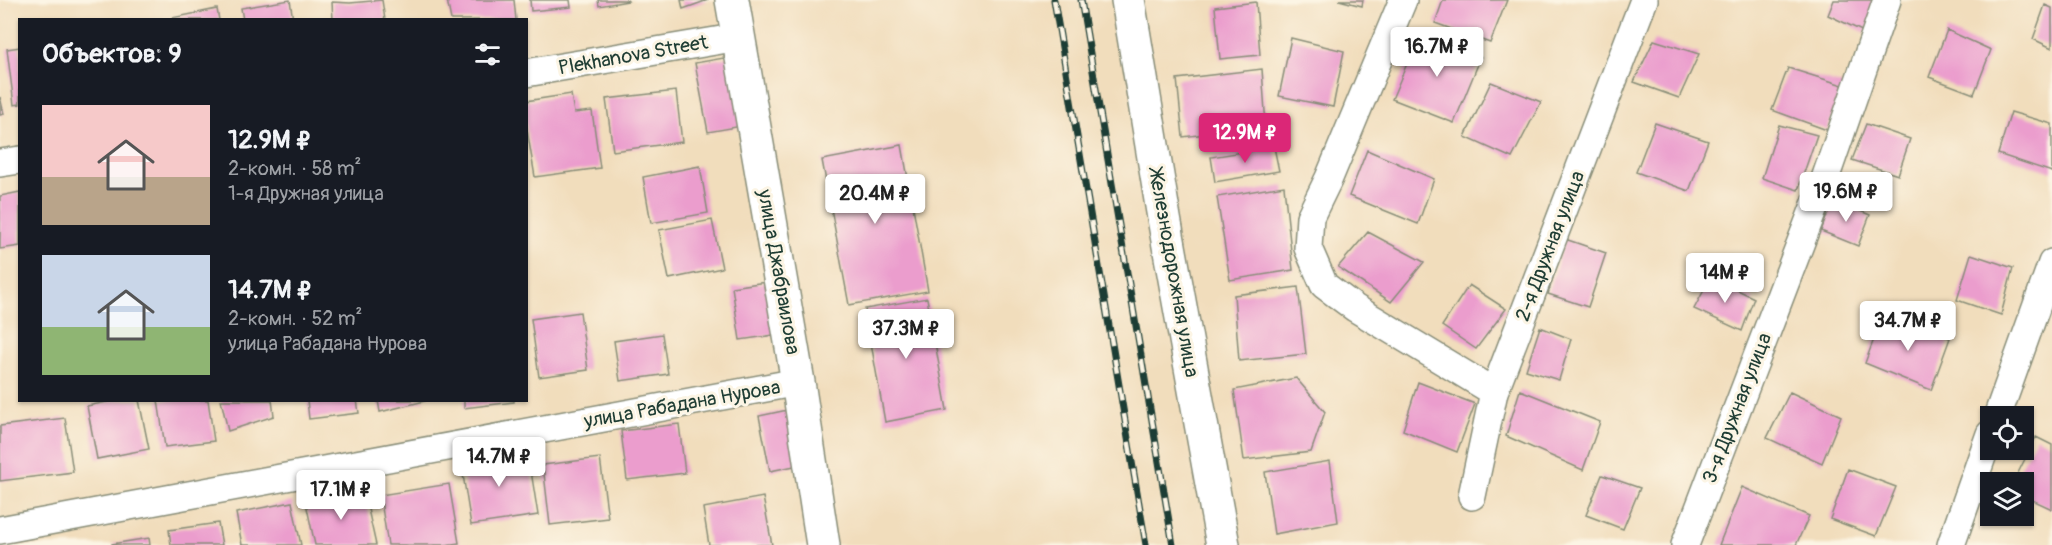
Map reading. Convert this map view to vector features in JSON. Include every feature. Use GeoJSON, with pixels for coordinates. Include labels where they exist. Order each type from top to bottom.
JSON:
{"type":"FeatureCollection","features":[{"type":"Feature","properties":{"kind":"street","name":"улица Джабраилова"},"geometry":{"type":"LineString","coordinates":[[732,0],[798,382],[823,545]]}},
{"type":"Feature","properties":{"kind":"street","name":"Железнодорожная улица"},"geometry":{"type":"LineString","coordinates":[[1128,0],[1164,218],[1223,545]]}},
{"type":"Feature","properties":{"kind":"street"},"geometry":{"type":"LineString","coordinates":[[1403,0],[1329,178],[1310,217],[1308,248],[1324,285],[1355,308],[1494,392]]}},
{"type":"Feature","properties":{"kind":"street","name":"2-я Дружная улица"},"geometry":{"type":"LineString","coordinates":[[1472,496],[1494,392],[1644,0]]}},
{"type":"Feature","properties":{"kind":"street","name":"3-я Дружная улица"},"geometry":{"type":"LineString","coordinates":[[1684,545],[1825,179],[1887,0]]}},
{"type":"Feature","properties":{"kind":"street","name":"Plekhanova Street"},"geometry":{"type":"LineString","coordinates":[[528,73],[739,37]]}},
{"type":"Feature","properties":{"kind":"street"},"geometry":{"type":"LineString","coordinates":[[0,163],[18,160]]}},
{"type":"Feature","properties":{"kind":"street"},"geometry":{"type":"LineString","coordinates":[[2001,406],[2052,263]]}},
{"type":"Feature","properties":{"kind":"street","name":"улица Рабадана Нурова"},"geometry":{"type":"LineString","coordinates":[[0,530],[798,382]]}},
{"type":"Feature","properties":{"kind":"street"},"geometry":{"type":"LineString","coordinates":[[1951,545],[1981,460]]}},
{"type":"Feature","properties":{"kind":"building"},"geometry":{"type":"Polygon","coordinates":[[[290,0],[293,18],[243,18],[241,8],[290,0]]]}},
{"type":"Feature","properties":{"kind":"building"},"geometry":{"type":"Polygon","coordinates":[[[382,0],[385,18],[333,18],[332,2],[382,0]]]}},
{"type":"Feature","properties":{"kind":"building"},"geometry":{"type":"Polygon","coordinates":[[[447,0],[514,0],[516,18],[451,18],[447,0]]]}},
{"type":"Feature","properties":{"kind":"building"},"geometry":{"type":"Polygon","coordinates":[[[530,0],[570,0],[571,7],[531,11],[530,0]]]}},
{"type":"Feature","properties":{"kind":"building"},"geometry":{"type":"Polygon","coordinates":[[[598,0],[627,0],[628,1],[599,6],[598,0]]]}},
{"type":"Feature","properties":{"kind":"building"},"geometry":{"type":"Polygon","coordinates":[[[681,0],[708,0],[683,9],[681,0]]]}},
{"type":"Feature","properties":{"kind":"building"},"geometry":{"type":"Polygon","coordinates":[[[1339,0],[1363,0],[1362,6],[1339,0]]]}},
{"type":"Feature","properties":{"kind":"building"},"geometry":{"type":"Polygon","coordinates":[[[1443,0],[1507,0],[1490,43],[1435,23],[1443,0]]]}},
{"type":"Feature","properties":{"kind":"building"},"geometry":{"type":"Polygon","coordinates":[[[1834,0],[1878,0],[1866,33],[1828,15],[1834,0]]]}},
{"type":"Feature","properties":{"kind":"building"},"geometry":{"type":"Polygon","coordinates":[[[1256,2],[1260,55],[1220,59],[1215,7],[1256,2]]]}},
{"type":"Feature","properties":{"kind":"building"},"geometry":{"type":"Polygon","coordinates":[[[2045,5],[2052,8],[2052,48],[2033,39],[2045,5]]]}},
{"type":"Feature","properties":{"kind":"building"},"geometry":{"type":"Polygon","coordinates":[[[217,9],[219,18],[172,18],[217,9]]]}},
{"type":"Feature","properties":{"kind":"building"},"geometry":{"type":"Polygon","coordinates":[[[1947,30],[1991,50],[1974,94],[1929,77],[1947,30]]]}},
{"type":"Feature","properties":{"kind":"building"},"geometry":{"type":"Polygon","coordinates":[[[1420,33],[1481,57],[1454,123],[1392,99],[1420,33]]]}},
{"type":"Feature","properties":{"kind":"building"},"geometry":{"type":"Polygon","coordinates":[[[1291,38],[1344,51],[1333,107],[1279,96],[1291,38]]]}},
{"type":"Feature","properties":{"kind":"building"},"geometry":{"type":"Polygon","coordinates":[[[1654,40],[1699,54],[1679,98],[1634,82],[1654,40]]]}},
{"type":"Feature","properties":{"kind":"building"},"geometry":{"type":"Polygon","coordinates":[[[18,47],[18,104],[14,105],[7,49],[18,47]]]}},
{"type":"Feature","properties":{"kind":"building"},"geometry":{"type":"Polygon","coordinates":[[[735,56],[748,125],[708,132],[695,63],[735,56]]]}},
{"type":"Feature","properties":{"kind":"building"},"geometry":{"type":"Polygon","coordinates":[[[1788,68],[1846,86],[1827,130],[1772,110],[1788,68]]]}},
{"type":"Feature","properties":{"kind":"building"},"geometry":{"type":"Polygon","coordinates":[[[1262,69],[1266,126],[1183,137],[1177,79],[1262,69]]]}},
{"type":"Feature","properties":{"kind":"building"},"geometry":{"type":"Polygon","coordinates":[[[1491,82],[1541,102],[1512,158],[1465,137],[1491,82]]]}},
{"type":"Feature","properties":{"kind":"building"},"geometry":{"type":"Polygon","coordinates":[[[676,91],[682,142],[613,151],[606,99],[676,91]]]}},
{"type":"Feature","properties":{"kind":"building"},"geometry":{"type":"Polygon","coordinates":[[[571,94],[574,113],[592,111],[600,168],[535,177],[528,136],[528,101],[571,94]]]}},
{"type":"Feature","properties":{"kind":"building"},"geometry":{"type":"Polygon","coordinates":[[[0,97],[4,114],[0,115],[0,97]]]}},
{"type":"Feature","properties":{"kind":"building"},"geometry":{"type":"Polygon","coordinates":[[[2011,112],[2052,124],[2052,172],[1998,154],[2011,112]]]}},
{"type":"Feature","properties":{"kind":"building"},"geometry":{"type":"Polygon","coordinates":[[[1655,123],[1708,141],[1689,191],[1636,172],[1655,123]]]}},
{"type":"Feature","properties":{"kind":"building"},"geometry":{"type":"Polygon","coordinates":[[[1866,124],[1910,139],[1898,175],[1852,160],[1866,124]]]}},
{"type":"Feature","properties":{"kind":"building"},"geometry":{"type":"Polygon","coordinates":[[[1779,125],[1817,135],[1798,190],[1762,178],[1779,125]]]}},
{"type":"Feature","properties":{"kind":"building"},"geometry":{"type":"Polygon","coordinates":[[[902,145],[928,291],[849,305],[822,160],[902,145]]]}},
{"type":"Feature","properties":{"kind":"building"},"geometry":{"type":"Polygon","coordinates":[[[1274,147],[1279,171],[1215,182],[1211,157],[1274,147]]]}},
{"type":"Feature","properties":{"kind":"building"},"geometry":{"type":"Polygon","coordinates":[[[1367,150],[1434,179],[1418,224],[1349,196],[1367,150]]]}},
{"type":"Feature","properties":{"kind":"building"},"geometry":{"type":"Polygon","coordinates":[[[700,166],[708,213],[651,223],[643,177],[700,166]]]}},
{"type":"Feature","properties":{"kind":"building"},"geometry":{"type":"Polygon","coordinates":[[[1284,186],[1293,270],[1230,280],[1217,197],[1284,186]]]}},
{"type":"Feature","properties":{"kind":"building"},"geometry":{"type":"Polygon","coordinates":[[[18,192],[18,246],[0,249],[0,196],[18,192]]]}},
{"type":"Feature","properties":{"kind":"building"},"geometry":{"type":"Polygon","coordinates":[[[1833,200],[1870,215],[1858,246],[1821,231],[1833,200]]]}},
{"type":"Feature","properties":{"kind":"building"},"geometry":{"type":"Polygon","coordinates":[[[712,220],[722,268],[669,279],[659,230],[712,220]]]}},
{"type":"Feature","properties":{"kind":"building"},"geometry":{"type":"Polygon","coordinates":[[[1368,232],[1424,262],[1391,302],[1338,267],[1368,232]]]}},
{"type":"Feature","properties":{"kind":"building"},"geometry":{"type":"Polygon","coordinates":[[[1565,239],[1606,253],[1588,307],[1548,294],[1565,239]]]}},
{"type":"Feature","properties":{"kind":"building"},"geometry":{"type":"Polygon","coordinates":[[[1971,254],[2013,268],[2001,315],[1957,300],[1971,254]]]}},
{"type":"Feature","properties":{"kind":"building"},"geometry":{"type":"Polygon","coordinates":[[[1711,277],[1754,298],[1742,331],[1694,309],[1711,277]]]}},
{"type":"Feature","properties":{"kind":"building"},"geometry":{"type":"Polygon","coordinates":[[[773,281],[781,334],[740,340],[732,287],[773,281]]]}},
{"type":"Feature","properties":{"kind":"building"},"geometry":{"type":"Polygon","coordinates":[[[1469,285],[1506,309],[1476,349],[1442,326],[1469,285]]]}},
{"type":"Feature","properties":{"kind":"building"},"geometry":{"type":"Polygon","coordinates":[[[1298,287],[1306,354],[1239,361],[1234,295],[1298,287]]]}},
{"type":"Feature","properties":{"kind":"building"},"geometry":{"type":"Polygon","coordinates":[[[927,298],[947,410],[885,422],[865,309],[927,298]]]}},
{"type":"Feature","properties":{"kind":"building"},"geometry":{"type":"Polygon","coordinates":[[[580,312],[588,370],[539,377],[531,319],[580,312]]]}},
{"type":"Feature","properties":{"kind":"building"},"geometry":{"type":"Polygon","coordinates":[[[1883,315],[1950,338],[1931,390],[1865,363],[1883,315]]]}},
{"type":"Feature","properties":{"kind":"building"},"geometry":{"type":"Polygon","coordinates":[[[1540,327],[1571,339],[1559,380],[1526,370],[1540,327]]]}},
{"type":"Feature","properties":{"kind":"building"},"geometry":{"type":"Polygon","coordinates":[[[662,334],[668,374],[620,381],[614,341],[662,334]]]}},
{"type":"Feature","properties":{"kind":"building"},"geometry":{"type":"Polygon","coordinates":[[[1296,378],[1325,412],[1311,452],[1244,460],[1234,390],[1296,378]]]}},
{"type":"Feature","properties":{"kind":"building"},"geometry":{"type":"Polygon","coordinates":[[[1418,382],[1475,404],[1457,452],[1403,430],[1418,382]]]}},
{"type":"Feature","properties":{"kind":"building"},"geometry":{"type":"Polygon","coordinates":[[[1520,390],[1600,422],[1583,470],[1506,436],[1520,390]]]}},
{"type":"Feature","properties":{"kind":"building"},"geometry":{"type":"Polygon","coordinates":[[[1790,392],[1841,416],[1822,463],[1767,438],[1790,392]]]}},
{"type":"Feature","properties":{"kind":"building"},"geometry":{"type":"Polygon","coordinates":[[[106,402],[139,402],[149,449],[97,459],[87,406],[106,402]]]}},
{"type":"Feature","properties":{"kind":"building"},"geometry":{"type":"Polygon","coordinates":[[[158,402],[208,402],[214,441],[165,447],[158,402]]]}},
{"type":"Feature","properties":{"kind":"building"},"geometry":{"type":"Polygon","coordinates":[[[221,402],[272,402],[274,416],[228,431],[221,402]]]}},
{"type":"Feature","properties":{"kind":"building"},"geometry":{"type":"Polygon","coordinates":[[[307,402],[357,402],[359,413],[309,419],[307,402]]]}},
{"type":"Feature","properties":{"kind":"building"},"geometry":{"type":"Polygon","coordinates":[[[378,402],[421,402],[380,412],[378,402]]]}},
{"type":"Feature","properties":{"kind":"building"},"geometry":{"type":"Polygon","coordinates":[[[464,402],[514,402],[464,408],[464,402]]]}},
{"type":"Feature","properties":{"kind":"building"},"geometry":{"type":"Polygon","coordinates":[[[797,408],[809,463],[770,471],[759,416],[797,408]]]}},
{"type":"Feature","properties":{"kind":"building"},"geometry":{"type":"Polygon","coordinates":[[[65,418],[73,472],[0,481],[0,426],[65,418]]]}},
{"type":"Feature","properties":{"kind":"building"},"geometry":{"type":"Polygon","coordinates":[[[679,424],[685,473],[627,480],[621,431],[679,424]]]}},
{"type":"Feature","properties":{"kind":"building"},"geometry":{"type":"Polygon","coordinates":[[[2036,437],[2052,445],[2052,509],[2034,501],[2034,472],[2018,472],[2024,460],[2034,460],[2036,437]]]}},
{"type":"Feature","properties":{"kind":"building"},"geometry":{"type":"Polygon","coordinates":[[[528,452],[538,515],[471,525],[461,462],[528,452]]]}},
{"type":"Feature","properties":{"kind":"building"},"geometry":{"type":"Polygon","coordinates":[[[600,458],[608,518],[550,525],[543,465],[600,458]]]}},
{"type":"Feature","properties":{"kind":"building"},"geometry":{"type":"Polygon","coordinates":[[[1330,461],[1338,522],[1274,534],[1265,472],[1330,461]]]}},
{"type":"Feature","properties":{"kind":"building"},"geometry":{"type":"Polygon","coordinates":[[[1848,469],[1896,487],[1876,536],[1830,519],[1848,469]]]}},
{"type":"Feature","properties":{"kind":"building"},"geometry":{"type":"Polygon","coordinates":[[[1602,475],[1640,488],[1623,529],[1586,515],[1602,475]]]}},
{"type":"Feature","properties":{"kind":"building"},"geometry":{"type":"Polygon","coordinates":[[[449,484],[459,543],[388,545],[380,495],[449,484]]]}},
{"type":"Feature","properties":{"kind":"building"},"geometry":{"type":"Polygon","coordinates":[[[1742,487],[1809,516],[1796,545],[1719,545],[1742,487]]]}},
{"type":"Feature","properties":{"kind":"building"},"geometry":{"type":"Polygon","coordinates":[[[364,491],[376,545],[315,545],[306,503],[364,491]]]}},
{"type":"Feature","properties":{"kind":"building"},"geometry":{"type":"Polygon","coordinates":[[[763,497],[772,545],[709,545],[703,508],[763,497]]]}},
{"type":"Feature","properties":{"kind":"building"},"geometry":{"type":"Polygon","coordinates":[[[292,502],[301,545],[242,545],[236,513],[292,502]]]}},
{"type":"Feature","properties":{"kind":"building"},"geometry":{"type":"Polygon","coordinates":[[[218,523],[222,545],[171,545],[169,530],[218,523]]]}},
{"type":"Feature","properties":{"kind":"building"},"geometry":{"type":"Polygon","coordinates":[[[149,538],[150,545],[112,545],[112,544],[149,538]]]}},
{"type":"Feature","properties":{"kind":"railway"},"geometry":{"type":"LineString","coordinates":[[1054,0],[1146,545]]}},
{"type":"Feature","properties":{"kind":"railway"},"geometry":{"type":"LineString","coordinates":[[1081,0],[1173,545]]}}]}
